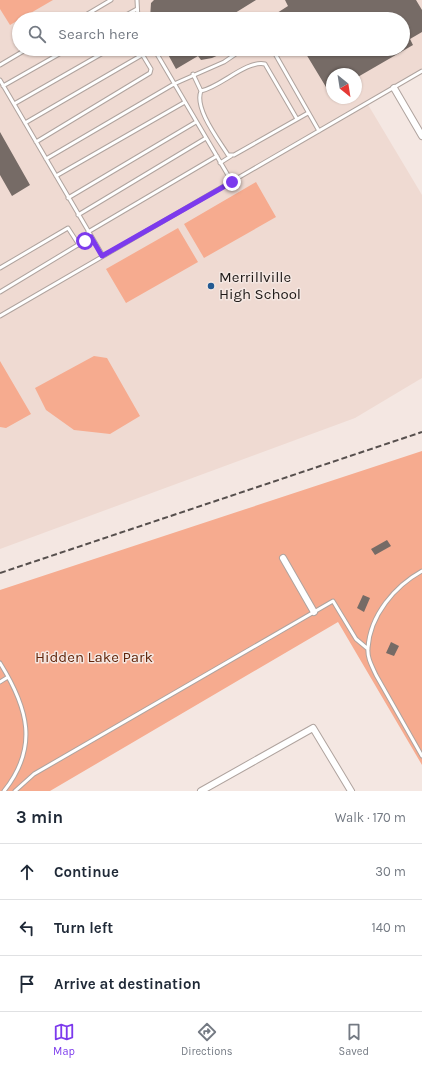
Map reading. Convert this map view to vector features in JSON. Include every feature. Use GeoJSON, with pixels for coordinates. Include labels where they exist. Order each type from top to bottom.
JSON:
{"type":"FeatureCollection","features":[{"type":"Feature","properties":{"kind":"street"},"geometry":{"type":"LineString","coordinates":[[394,88],[422,136]]}},
{"type":"Feature","properties":{"kind":"street"},"geometry":{"type":"LineString","coordinates":[[283,558],[314,612]]}},
{"type":"Feature","properties":{"kind":"street"},"geometry":{"type":"LineString","coordinates":[[201,791],[313,728],[351,791]]}},
{"type":"Feature","properties":{"kind":"lane"},"geometry":{"type":"LineString","coordinates":[[91,12],[111,0]]}},
{"type":"Feature","properties":{"kind":"lane"},"geometry":{"type":"LineString","coordinates":[[137,0],[137,12]]}},
{"type":"Feature","properties":{"kind":"lane"},"geometry":{"type":"LineString","coordinates":[[132,12],[137,9]]}},
{"type":"Feature","properties":{"kind":"lane"},"geometry":{"type":"LineString","coordinates":[[0,65],[15,56]]}},
{"type":"Feature","properties":{"kind":"lane"},"geometry":{"type":"LineString","coordinates":[[3,86],[56,56]]}},
{"type":"Feature","properties":{"kind":"lane"},"geometry":{"type":"LineString","coordinates":[[14,104],[98,56]]}},
{"type":"Feature","properties":{"kind":"lane"},"geometry":{"type":"LineString","coordinates":[[25,124],[140,56]]}},
{"type":"Feature","properties":{"kind":"lane"},"geometry":{"type":"LineString","coordinates":[[36,142],[150,73],[151,69],[143,56]]}},
{"type":"Feature","properties":{"kind":"lane"},"geometry":{"type":"LineString","coordinates":[[158,56],[232,182]]}},
{"type":"Feature","properties":{"kind":"lane"},"geometry":{"type":"LineString","coordinates":[[46,159],[174,84],[193,74],[224,62],[233,56]]}},
{"type":"Feature","properties":{"kind":"lane"},"geometry":{"type":"LineString","coordinates":[[276,56],[319,131]]}},
{"type":"Feature","properties":{"kind":"lane"},"geometry":{"type":"LineString","coordinates":[[201,91],[210,89],[253,64],[265,64],[297,119]]}},
{"type":"Feature","properties":{"kind":"lane"},"geometry":{"type":"LineString","coordinates":[[0,316],[422,72]]}},
{"type":"Feature","properties":{"kind":"lane"},"geometry":{"type":"LineString","coordinates":[[193,74],[201,91],[198,98],[200,107],[228,155],[231,156]]}},
{"type":"Feature","properties":{"kind":"lane"},"geometry":{"type":"LineString","coordinates":[[0,80],[102,256]]}},
{"type":"Feature","properties":{"kind":"lane"},"geometry":{"type":"LineString","coordinates":[[56,176],[185,102]]}},
{"type":"Feature","properties":{"kind":"lane"},"geometry":{"type":"LineString","coordinates":[[220,163],[308,113]]}},
{"type":"Feature","properties":{"kind":"lane"},"geometry":{"type":"LineString","coordinates":[[68,198],[196,122]]}},
{"type":"Feature","properties":{"kind":"lane"},"geometry":{"type":"LineString","coordinates":[[78,215],[206,138]]}},
{"type":"Feature","properties":{"kind":"lane"},"geometry":{"type":"LineString","coordinates":[[88,232],[217,156]]}},
{"type":"Feature","properties":{"kind":"lane"},"geometry":{"type":"LineString","coordinates":[[0,268],[68,228],[79,245]]}},
{"type":"Feature","properties":{"kind":"lane"},"geometry":{"type":"LineString","coordinates":[[0,292],[91,237]]}},
{"type":"Feature","properties":{"kind":"lane"},"geometry":{"type":"LineString","coordinates":[[422,571],[394,591],[379,614],[372,631],[368,649],[370,662],[376,674],[422,756]]}},
{"type":"Feature","properties":{"kind":"lane"},"geometry":{"type":"LineString","coordinates":[[15,791],[34,774],[333,601],[356,639],[368,649]]}},
{"type":"Feature","properties":{"kind":"lane"},"geometry":{"type":"LineString","coordinates":[[0,663],[17,694],[25,718],[27,737],[23,759],[19,770],[4,791]]}},
{"type":"Feature","properties":{"kind":"lane"},"geometry":{"type":"LineString","coordinates":[[0,682],[8,677]]}},
{"type":"Feature","properties":{"kind":"shaded area","name":"Merrillville High School"},"geometry":{"type":"Polygon","coordinates":[[[0,0],[422,0],[422,72],[367,103],[422,195],[422,378],[355,418],[0,549],[0,0]]]}},
{"type":"Feature","properties":{"kind":"green space"},"geometry":{"type":"Polygon","coordinates":[[[0,0],[53,0],[32,12],[12,12],[12,24],[10,25],[0,9],[0,0]]]}},
{"type":"Feature","properties":{"kind":"green space"},"geometry":{"type":"Polygon","coordinates":[[[256,182],[276,217],[204,258],[184,224],[256,182]]]}},
{"type":"Feature","properties":{"kind":"green space"},"geometry":{"type":"Polygon","coordinates":[[[178,228],[198,262],[126,303],[106,269],[178,228]]]}},
{"type":"Feature","properties":{"kind":"green space"},"geometry":{"type":"Polygon","coordinates":[[[94,356],[107,358],[140,416],[110,434],[74,430],[46,410],[35,388],[94,356]]]}},
{"type":"Feature","properties":{"kind":"green space"},"geometry":{"type":"Polygon","coordinates":[[[0,361],[31,414],[6,428],[0,427],[0,361]]]}},
{"type":"Feature","properties":{"kind":"green space","name":"Hidden Lake Park"},"geometry":{"type":"Polygon","coordinates":[[[422,451],[422,765],[338,622],[50,791],[0,791],[0,590],[422,451]]]}},
{"type":"Feature","properties":{"kind":"building"},"geometry":{"type":"Polygon","coordinates":[[[154,0],[256,0],[237,12],[150,12],[151,3],[154,0]]]}},
{"type":"Feature","properties":{"kind":"building"},"geometry":{"type":"Polygon","coordinates":[[[285,0],[416,0],[422,10],[422,32],[410,39],[410,12],[279,12],[288,6],[285,0]]]}},
{"type":"Feature","properties":{"kind":"building"},"geometry":{"type":"Polygon","coordinates":[[[410,39],[413,45],[410,47],[410,39]]]}},
{"type":"Feature","properties":{"kind":"building"},"geometry":{"type":"Polygon","coordinates":[[[169,56],[198,56],[176,69],[169,56]]]}},
{"type":"Feature","properties":{"kind":"building"},"geometry":{"type":"Polygon","coordinates":[[[198,56],[216,56],[212,58],[201,60],[198,56]]]}},
{"type":"Feature","properties":{"kind":"building"},"geometry":{"type":"Polygon","coordinates":[[[307,56],[394,56],[362,75],[362,68],[326,68],[326,87],[307,56]]]}},
{"type":"Feature","properties":{"kind":"building"},"geometry":{"type":"Polygon","coordinates":[[[0,132],[30,185],[12,196],[0,175],[0,132]]]}},
{"type":"Feature","properties":{"kind":"building"},"geometry":{"type":"Polygon","coordinates":[[[387,540],[391,546],[375,555],[371,549],[387,540]]]}},
{"type":"Feature","properties":{"kind":"building"},"geometry":{"type":"Polygon","coordinates":[[[363,595],[370,598],[364,612],[357,608],[363,595]]]}},
{"type":"Feature","properties":{"kind":"building"},"geometry":{"type":"Polygon","coordinates":[[[391,642],[399,646],[394,656],[386,653],[391,642]]]}},
{"type":"Feature","properties":{"kind":"railway"},"geometry":{"type":"LineString","coordinates":[[0,573],[422,432]]}},
{"type":"Feature","properties":{"kind":"place","name":"Merrillville High School"},"geometry":{"type":"Point","coordinates":[211,286]}},
{"type":"Feature","properties":{"kind":"route"},"geometry":{"type":"LineString","coordinates":[[85,241],[91,237],[102,256],[232,182]]}}]}
